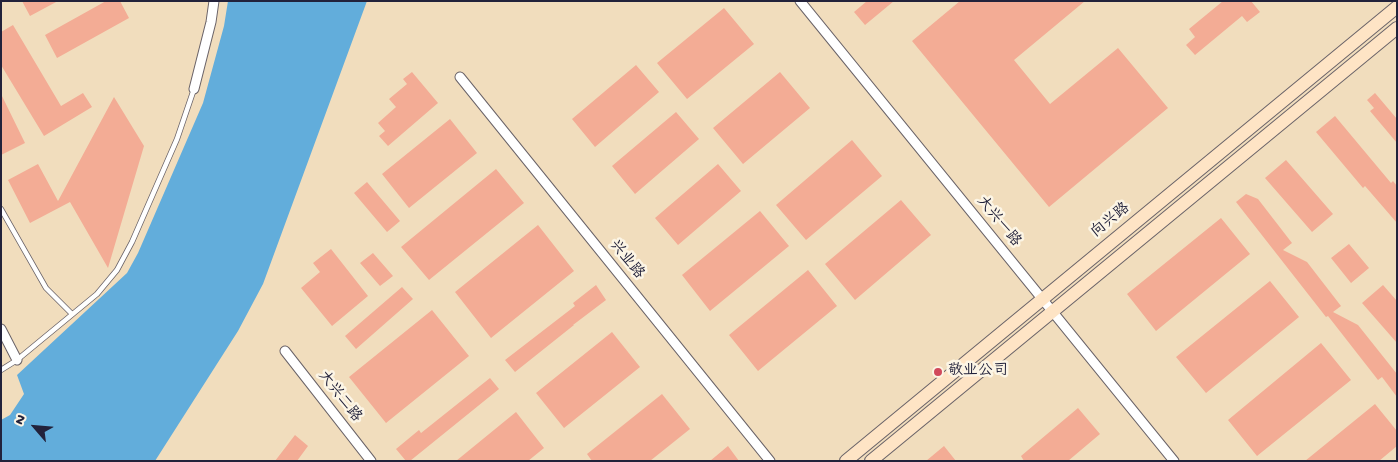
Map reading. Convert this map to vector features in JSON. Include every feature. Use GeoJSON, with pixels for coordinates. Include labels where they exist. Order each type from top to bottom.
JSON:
{"type":"FeatureCollection","features":[{"type":"Feature","properties":{"kind":"street"},"geometry":{"type":"LineString","coordinates":[[194,89],[211,22],[214,1]]}},
{"type":"Feature","properties":{"kind":"street","name":"大兴一路"},"geometry":{"type":"LineString","coordinates":[[800,1],[1174,461]]}},
{"type":"Feature","properties":{"kind":"street","name":"向兴路"},"geometry":{"type":"LineString","coordinates":[[846,461],[1397,7]]}},
{"type":"Feature","properties":{"kind":"street"},"geometry":{"type":"LineString","coordinates":[[871,461],[1397,28]]}},
{"type":"Feature","properties":{"kind":"street","name":"兴业路"},"geometry":{"type":"LineString","coordinates":[[460,76],[770,461]]}},
{"type":"Feature","properties":{"kind":"street"},"geometry":{"type":"LineString","coordinates":[[1,329],[17,360]]}},
{"type":"Feature","properties":{"kind":"street","name":"大兴二路"},"geometry":{"type":"LineString","coordinates":[[285,351],[372,461]]}},
{"type":"Feature","properties":{"kind":"lane"},"geometry":{"type":"LineString","coordinates":[[1,370],[17,360],[97,294],[117,270],[132,242],[178,138],[194,89]]}},
{"type":"Feature","properties":{"kind":"lane"},"geometry":{"type":"LineString","coordinates":[[1,209],[46,288],[72,314]]}},
{"type":"Feature","properties":{"kind":"water"},"geometry":{"type":"Polygon","coordinates":[[[228,1],[367,1],[263,284],[238,331],[155,461],[1,461],[1,420],[10,415],[24,394],[17,375],[127,273],[138,253],[203,103],[224,26],[228,1]]]}},
{"type":"Feature","properties":{"kind":"building"},"geometry":{"type":"Polygon","coordinates":[[[22,1],[58,1],[30,16],[22,1]]]}},
{"type":"Feature","properties":{"kind":"building"},"geometry":{"type":"Polygon","coordinates":[[[106,1],[120,1],[129,18],[57,58],[45,35],[106,1]]]}},
{"type":"Feature","properties":{"kind":"building"},"geometry":{"type":"Polygon","coordinates":[[[867,1],[894,1],[865,25],[854,12],[867,1]]]}},
{"type":"Feature","properties":{"kind":"building"},"geometry":{"type":"Polygon","coordinates":[[[960,1],[1085,1],[1014,60],[1050,104],[1118,48],[1168,108],[1049,207],[912,41],[960,1]]]}},
{"type":"Feature","properties":{"kind":"building"},"geometry":{"type":"Polygon","coordinates":[[[1223,1],[1251,1],[1260,12],[1247,22],[1242,16],[1195,55],[1186,45],[1195,37],[1189,29],[1223,1]]]}},
{"type":"Feature","properties":{"kind":"building"},"geometry":{"type":"Polygon","coordinates":[[[724,8],[754,44],[687,99],[657,63],[724,8]]]}},
{"type":"Feature","properties":{"kind":"building"},"geometry":{"type":"Polygon","coordinates":[[[13,25],[61,106],[83,93],[92,107],[44,136],[1,65],[1,32],[13,25]]]}},
{"type":"Feature","properties":{"kind":"building"},"geometry":{"type":"Polygon","coordinates":[[[636,65],[659,92],[595,147],[572,119],[636,65]]]}},
{"type":"Feature","properties":{"kind":"building"},"geometry":{"type":"Polygon","coordinates":[[[412,72],[438,103],[388,146],[379,136],[385,131],[378,123],[396,107],[389,99],[407,84],[403,79],[412,72]]]}},
{"type":"Feature","properties":{"kind":"building"},"geometry":{"type":"Polygon","coordinates":[[[780,72],[810,108],[743,164],[713,128],[780,72]]]}},
{"type":"Feature","properties":{"kind":"building"},"geometry":{"type":"Polygon","coordinates":[[[1375,93],[1397,119],[1397,143],[1370,111],[1374,108],[1367,100],[1375,93]]]}},
{"type":"Feature","properties":{"kind":"building"},"geometry":{"type":"Polygon","coordinates":[[[1,94],[25,143],[1,155],[1,94]]]}},
{"type":"Feature","properties":{"kind":"building"},"geometry":{"type":"Polygon","coordinates":[[[114,97],[144,146],[108,268],[70,202],[30,223],[8,180],[38,164],[58,201],[114,97]]]}},
{"type":"Feature","properties":{"kind":"building"},"geometry":{"type":"Polygon","coordinates":[[[676,112],[699,139],[635,194],[612,166],[676,112]]]}},
{"type":"Feature","properties":{"kind":"building"},"geometry":{"type":"Polygon","coordinates":[[[1335,116],[1391,183],[1393,181],[1397,186],[1397,223],[1365,186],[1363,188],[1316,132],[1335,116]]]}},
{"type":"Feature","properties":{"kind":"building"},"geometry":{"type":"Polygon","coordinates":[[[450,119],[477,153],[409,208],[382,174],[450,119]]]}},
{"type":"Feature","properties":{"kind":"building"},"geometry":{"type":"Polygon","coordinates":[[[852,140],[882,176],[806,240],[776,205],[852,140]]]}},
{"type":"Feature","properties":{"kind":"building"},"geometry":{"type":"Polygon","coordinates":[[[1286,160],[1333,214],[1312,232],[1265,178],[1286,160]]]}},
{"type":"Feature","properties":{"kind":"building"},"geometry":{"type":"Polygon","coordinates":[[[718,164],[741,191],[678,245],[655,218],[718,164]]]}},
{"type":"Feature","properties":{"kind":"building"},"geometry":{"type":"Polygon","coordinates":[[[496,169],[524,203],[429,280],[401,247],[496,169]]]}},
{"type":"Feature","properties":{"kind":"building"},"geometry":{"type":"Polygon","coordinates":[[[367,182],[400,221],[387,232],[354,193],[367,182]]]}},
{"type":"Feature","properties":{"kind":"building"},"geometry":{"type":"Polygon","coordinates":[[[1246,194],[1258,199],[1292,243],[1283,250],[1307,262],[1341,306],[1333,312],[1358,325],[1397,374],[1397,397],[1382,377],[1378,380],[1236,202],[1246,194]]]}},
{"type":"Feature","properties":{"kind":"building"},"geometry":{"type":"Polygon","coordinates":[[[901,200],[931,235],[855,300],[825,264],[901,200]]]}},
{"type":"Feature","properties":{"kind":"building"},"geometry":{"type":"Polygon","coordinates":[[[760,211],[789,246],[710,311],[682,275],[760,211]]]}},
{"type":"Feature","properties":{"kind":"building"},"geometry":{"type":"Polygon","coordinates":[[[1221,218],[1250,254],[1156,331],[1127,294],[1221,218]]]}},
{"type":"Feature","properties":{"kind":"building"},"geometry":{"type":"Polygon","coordinates":[[[538,225],[574,271],[491,338],[455,292],[538,225]]]}},
{"type":"Feature","properties":{"kind":"building"},"geometry":{"type":"Polygon","coordinates":[[[1349,244],[1369,268],[1351,283],[1331,258],[1349,244]]]}},
{"type":"Feature","properties":{"kind":"building"},"geometry":{"type":"Polygon","coordinates":[[[331,249],[368,296],[332,326],[301,288],[320,272],[313,263],[331,249]]]}},
{"type":"Feature","properties":{"kind":"building"},"geometry":{"type":"Polygon","coordinates":[[[373,253],[393,276],[380,286],[360,263],[373,253]]]}},
{"type":"Feature","properties":{"kind":"building"},"geometry":{"type":"Polygon","coordinates":[[[808,270],[837,306],[758,371],[729,335],[808,270]]]}},
{"type":"Feature","properties":{"kind":"building"},"geometry":{"type":"Polygon","coordinates":[[[1270,281],[1299,317],[1206,393],[1176,357],[1270,281]]]}},
{"type":"Feature","properties":{"kind":"building"},"geometry":{"type":"Polygon","coordinates":[[[596,285],[606,300],[515,372],[505,360],[575,306],[573,303],[596,285]]]}},
{"type":"Feature","properties":{"kind":"building"},"geometry":{"type":"Polygon","coordinates":[[[1383,285],[1397,301],[1397,343],[1362,303],[1383,285]]]}},
{"type":"Feature","properties":{"kind":"building"},"geometry":{"type":"Polygon","coordinates":[[[402,287],[413,299],[356,349],[345,336],[402,287]]]}},
{"type":"Feature","properties":{"kind":"building"},"geometry":{"type":"Polygon","coordinates":[[[432,310],[469,356],[386,423],[349,377],[432,310]]]}},
{"type":"Feature","properties":{"kind":"building"},"geometry":{"type":"Polygon","coordinates":[[[612,332],[640,367],[564,428],[536,393],[612,332]]]}},
{"type":"Feature","properties":{"kind":"building"},"geometry":{"type":"Polygon","coordinates":[[[1321,343],[1351,380],[1257,456],[1228,420],[1321,343]]]}},
{"type":"Feature","properties":{"kind":"building"},"geometry":{"type":"Polygon","coordinates":[[[490,378],[499,389],[410,461],[406,461],[396,449],[419,430],[421,433],[490,378]]]}},
{"type":"Feature","properties":{"kind":"building"},"geometry":{"type":"Polygon","coordinates":[[[662,394],[690,429],[650,461],[592,461],[587,454],[662,394]]]}},
{"type":"Feature","properties":{"kind":"building"},"geometry":{"type":"Polygon","coordinates":[[[1375,404],[1397,431],[1397,446],[1379,461],[1305,461],[1375,404]]]}},
{"type":"Feature","properties":{"kind":"building"},"geometry":{"type":"Polygon","coordinates":[[[1078,408],[1100,434],[1068,461],[1024,461],[1021,456],[1078,408]]]}},
{"type":"Feature","properties":{"kind":"building"},"geometry":{"type":"Polygon","coordinates":[[[516,412],[544,448],[528,461],[456,461],[516,412]]]}},
{"type":"Feature","properties":{"kind":"building"},"geometry":{"type":"Polygon","coordinates":[[[295,435],[308,446],[297,461],[275,461],[295,435]]]}},
{"type":"Feature","properties":{"kind":"building"},"geometry":{"type":"Polygon","coordinates":[[[728,446],[739,461],[710,461],[728,446]]]}},
{"type":"Feature","properties":{"kind":"building"},"geometry":{"type":"Polygon","coordinates":[[[944,446],[956,461],[926,461],[944,446]]]}},
{"type":"Feature","properties":{"kind":"place","name":"敬业公司"},"geometry":{"type":"Point","coordinates":[938,372]}}]}
